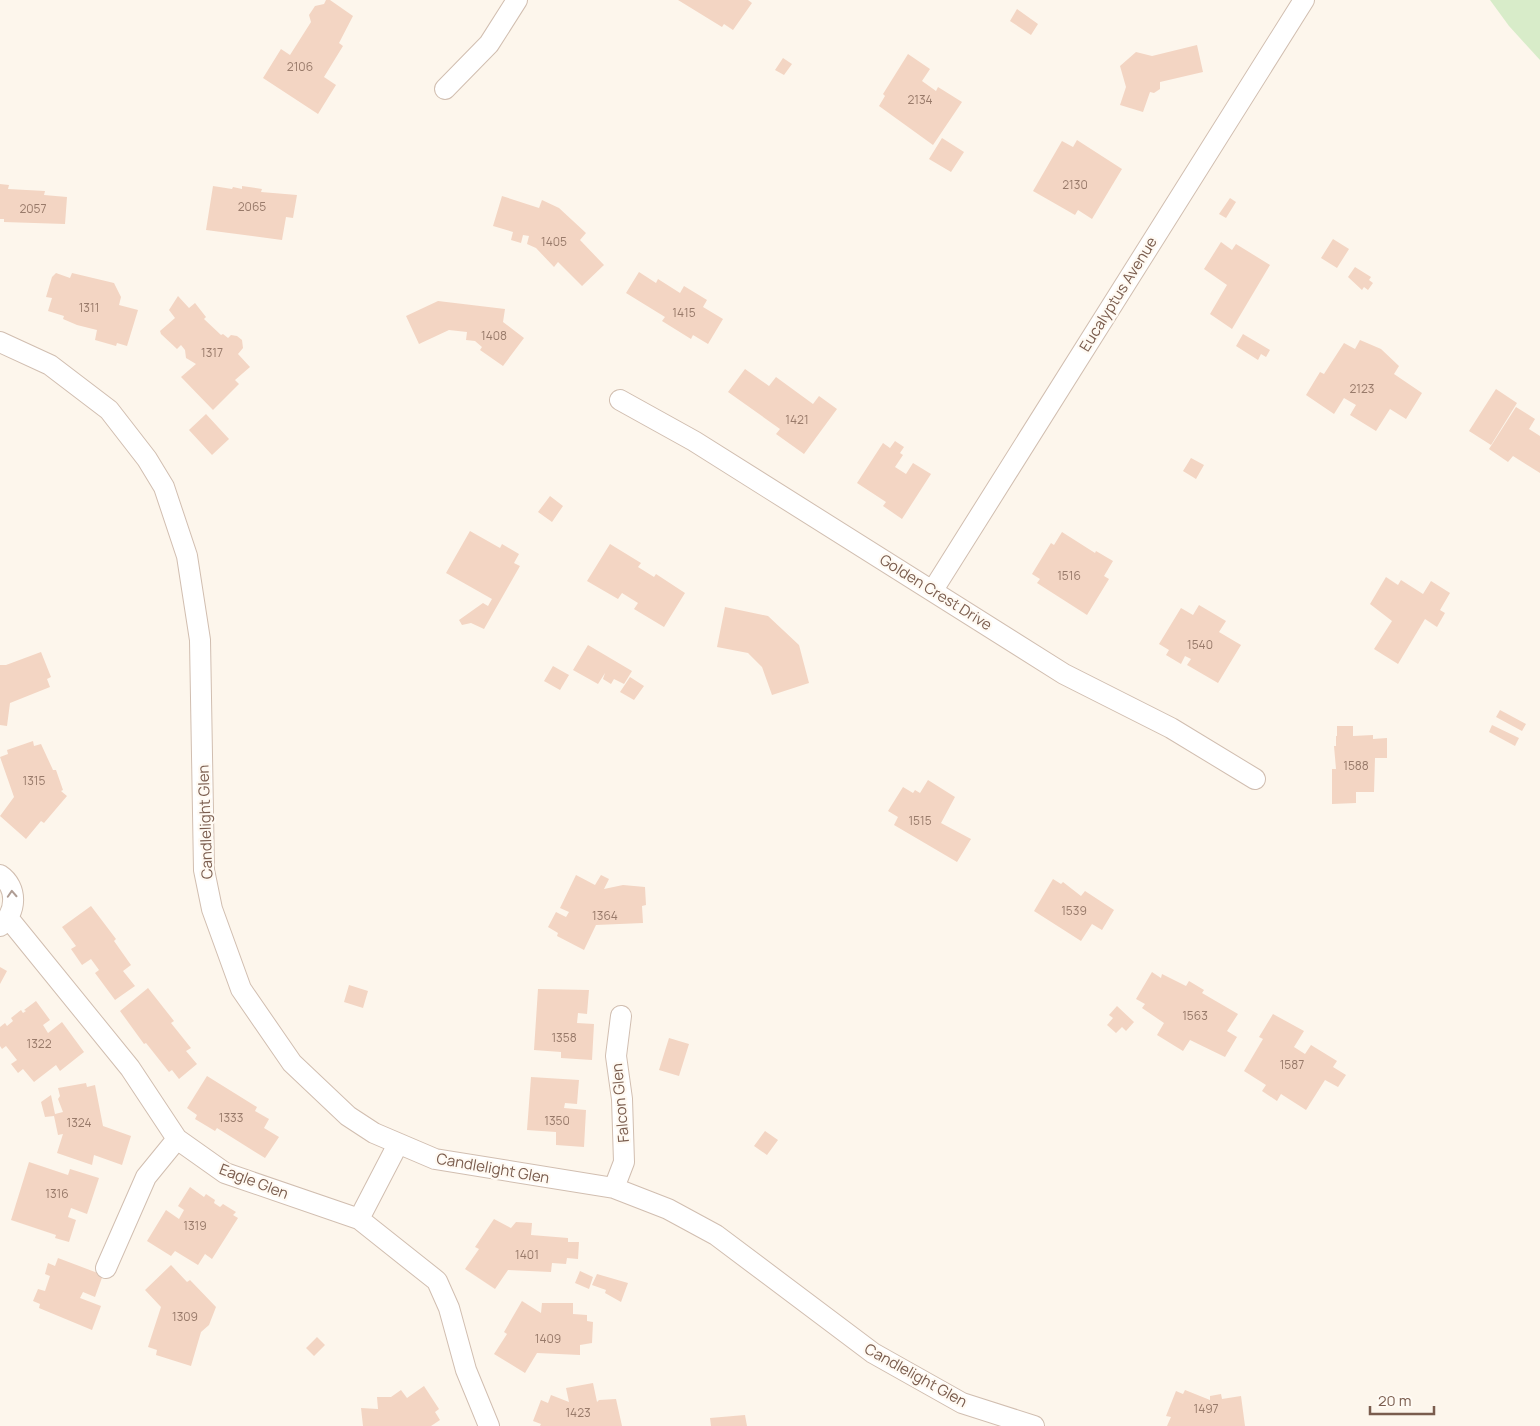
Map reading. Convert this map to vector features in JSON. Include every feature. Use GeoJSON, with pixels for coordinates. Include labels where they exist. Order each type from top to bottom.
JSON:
{"type":"FeatureCollection","features":[{"type":"Feature","properties":{"kind":"street"},"geometry":{"type":"LineString","coordinates":[[445,89],[488,44],[517,0]]}},
{"type":"Feature","properties":{"kind":"street","name":"Eucalyptus Avenue"},"geometry":{"type":"LineString","coordinates":[[933,590],[1304,0]]}},
{"type":"Feature","properties":{"kind":"street","name":"Candlelight Glen"},"geometry":{"type":"LineString","coordinates":[[0,342],[50,365],[109,410],[147,459],[164,487],[187,556],[200,640],[204,870],[212,909],[241,989],[292,1063],[348,1116],[398,1144],[435,1159],[614,1188],[668,1209],[716,1236],[873,1354],[962,1403],[1034,1426]]}},
{"type":"Feature","properties":{"kind":"street","name":"Golden Crest Drive"},"geometry":{"type":"LineString","coordinates":[[620,400],[694,441],[1064,674],[1172,728],[1255,779]]}},
{"type":"Feature","properties":{"kind":"street","name":"Eagle Glen"},"geometry":{"type":"LineString","coordinates":[[0,875],[12,886],[14,900],[4,922],[130,1068],[177,1139],[225,1173],[359,1219],[437,1281],[449,1308],[466,1370],[489,1426]]}},
{"type":"Feature","properties":{"kind":"street","name":"Falcon Glen"},"geometry":{"type":"LineString","coordinates":[[614,1188],[624,1162],[622,1099],[616,1056],[621,1016]]}},
{"type":"Feature","properties":{"kind":"street"},"geometry":{"type":"LineString","coordinates":[[106,1268],[146,1177],[177,1139]]}},
{"type":"Feature","properties":{"kind":"street"},"geometry":{"type":"LineString","coordinates":[[359,1219],[398,1144]]}},
{"type":"Feature","properties":{"kind":"green space"},"geometry":{"type":"Polygon","coordinates":[[[1490,0],[1540,0],[1540,60],[1509,26],[1490,0]]]}},
{"type":"Feature","properties":{"kind":"building"},"geometry":{"type":"Polygon","coordinates":[[[326,0],[330,0],[353,16],[339,43],[343,46],[324,77],[336,85],[318,114],[263,78],[281,49],[290,55],[311,22],[309,15],[315,6],[324,4],[326,0]]]}},
{"type":"Feature","properties":{"kind":"building"},"geometry":{"type":"Polygon","coordinates":[[[678,0],[748,0],[752,3],[733,30],[724,24],[722,27],[678,0]]]}},
{"type":"Feature","properties":{"kind":"building"},"geometry":{"type":"Polygon","coordinates":[[[1017,9],[1038,24],[1031,35],[1010,21],[1017,9]]]}},
{"type":"Feature","properties":{"kind":"building"},"geometry":{"type":"Polygon","coordinates":[[[1197,45],[1203,72],[1160,82],[1160,89],[1154,93],[1150,92],[1143,112],[1120,105],[1126,87],[1120,66],[1136,52],[1152,56],[1197,45]]]}},
{"type":"Feature","properties":{"kind":"building"},"geometry":{"type":"Polygon","coordinates":[[[908,54],[930,69],[922,81],[936,91],[938,87],[962,102],[933,145],[879,106],[885,96],[883,94],[908,54]]]}},
{"type":"Feature","properties":{"kind":"building"},"geometry":{"type":"Polygon","coordinates":[[[783,58],[792,64],[784,75],[775,70],[783,58]]]}},
{"type":"Feature","properties":{"kind":"building"},"geometry":{"type":"Polygon","coordinates":[[[942,138],[964,152],[951,172],[929,159],[942,138]]]}},
{"type":"Feature","properties":{"kind":"building"},"geometry":{"type":"Polygon","coordinates":[[[1077,140],[1122,169],[1092,219],[1078,210],[1075,215],[1033,191],[1062,141],[1073,147],[1077,140]]]}},
{"type":"Feature","properties":{"kind":"building"},"geometry":{"type":"Polygon","coordinates":[[[0,184],[9,185],[8,189],[45,191],[44,195],[67,197],[65,224],[4,222],[4,219],[0,219],[0,184]]]}},
{"type":"Feature","properties":{"kind":"building"},"geometry":{"type":"Polygon","coordinates":[[[213,186],[242,189],[242,186],[262,189],[261,192],[297,195],[293,218],[286,217],[282,240],[206,230],[213,186]]]}},
{"type":"Feature","properties":{"kind":"building"},"geometry":{"type":"Polygon","coordinates":[[[502,196],[539,208],[542,200],[559,208],[586,233],[580,240],[604,265],[582,286],[558,262],[554,267],[536,248],[527,244],[529,236],[523,235],[521,243],[511,240],[513,232],[493,226],[502,196]]]}},
{"type":"Feature","properties":{"kind":"building"},"geometry":{"type":"Polygon","coordinates":[[[1230,198],[1236,202],[1226,218],[1219,214],[1230,198]]]}},
{"type":"Feature","properties":{"kind":"building"},"geometry":{"type":"Polygon","coordinates":[[[1333,239],[1349,249],[1337,268],[1321,258],[1333,239]]]}},
{"type":"Feature","properties":{"kind":"building"},"geometry":{"type":"Polygon","coordinates":[[[1221,242],[1232,250],[1236,244],[1270,265],[1232,329],[1210,314],[1227,285],[1204,269],[1221,242]]]}},
{"type":"Feature","properties":{"kind":"building"},"geometry":{"type":"Polygon","coordinates":[[[1355,267],[1371,277],[1369,280],[1373,283],[1368,290],[1364,287],[1362,290],[1348,277],[1355,267]]]}},
{"type":"Feature","properties":{"kind":"building"},"geometry":{"type":"Polygon","coordinates":[[[639,272],[656,283],[658,279],[680,293],[684,286],[707,300],[703,307],[723,319],[708,344],[693,335],[691,339],[662,321],[665,317],[626,293],[639,272]]]}},
{"type":"Feature","properties":{"kind":"building"},"geometry":{"type":"Polygon","coordinates":[[[56,273],[70,278],[72,273],[114,283],[121,297],[119,305],[138,310],[127,346],[117,343],[116,346],[95,340],[97,330],[77,325],[63,319],[64,316],[48,311],[52,298],[46,297],[52,277],[56,273]]]}},
{"type":"Feature","properties":{"kind":"building"},"geometry":{"type":"Polygon","coordinates":[[[178,296],[189,308],[195,303],[206,317],[204,319],[221,335],[223,334],[228,338],[231,335],[237,336],[242,340],[243,348],[238,354],[250,367],[235,380],[239,384],[213,410],[181,377],[196,364],[186,358],[185,350],[181,345],[177,349],[160,331],[175,318],[169,310],[178,296]]]}},
{"type":"Feature","properties":{"kind":"building"},"geometry":{"type":"Polygon","coordinates":[[[438,301],[505,309],[503,322],[524,338],[503,366],[480,350],[482,347],[475,341],[466,340],[467,332],[449,330],[419,344],[406,316],[438,301]]]}},
{"type":"Feature","properties":{"kind":"building"},"geometry":{"type":"Polygon","coordinates":[[[1243,334],[1270,350],[1266,357],[1261,354],[1258,360],[1236,346],[1243,334]]]}},
{"type":"Feature","properties":{"kind":"building"},"geometry":{"type":"Polygon","coordinates":[[[1360,340],[1381,349],[1399,366],[1394,374],[1422,393],[1406,419],[1390,409],[1376,431],[1350,415],[1356,405],[1344,398],[1334,414],[1306,395],[1320,372],[1324,374],[1344,343],[1355,349],[1360,340]]]}},
{"type":"Feature","properties":{"kind":"building"},"geometry":{"type":"Polygon","coordinates":[[[745,369],[769,386],[776,377],[813,404],[819,396],[837,409],[804,454],[776,434],[780,429],[728,392],[745,369]]]}},
{"type":"Feature","properties":{"kind":"building"},"geometry":{"type":"Polygon","coordinates":[[[1496,389],[1517,403],[1491,445],[1469,431],[1496,389]]]}},
{"type":"Feature","properties":{"kind":"building"},"geometry":{"type":"Polygon","coordinates":[[[1516,407],[1535,419],[1529,429],[1540,436],[1540,473],[1513,456],[1508,462],[1489,449],[1516,407]]]}},
{"type":"Feature","properties":{"kind":"building"},"geometry":{"type":"Polygon","coordinates":[[[206,414],[229,439],[212,455],[189,430],[206,414]]]}},
{"type":"Feature","properties":{"kind":"building"},"geometry":{"type":"Polygon","coordinates":[[[895,441],[904,447],[900,453],[903,455],[895,467],[906,474],[913,463],[931,474],[902,519],[883,506],[886,502],[857,483],[883,443],[890,448],[895,441]]]}},
{"type":"Feature","properties":{"kind":"building"},"geometry":{"type":"Polygon","coordinates":[[[1191,458],[1204,465],[1196,479],[1183,471],[1191,458]]]}},
{"type":"Feature","properties":{"kind":"building"},"geometry":{"type":"Polygon","coordinates":[[[550,496],[563,506],[552,522],[538,512],[550,496]]]}},
{"type":"Feature","properties":{"kind":"building"},"geometry":{"type":"Polygon","coordinates":[[[470,531],[500,548],[502,544],[519,554],[514,563],[520,566],[484,629],[471,623],[462,625],[459,620],[483,603],[488,606],[492,599],[446,573],[470,531]]]}},
{"type":"Feature","properties":{"kind":"building"},"geometry":{"type":"Polygon","coordinates":[[[1062,532],[1095,553],[1096,551],[1113,561],[1104,576],[1109,579],[1087,615],[1037,583],[1040,579],[1032,574],[1051,543],[1054,545],[1062,532]]]}},
{"type":"Feature","properties":{"kind":"building"},"geometry":{"type":"Polygon","coordinates":[[[610,544],[641,563],[638,567],[654,577],[656,574],[685,593],[664,627],[634,609],[638,603],[622,593],[618,599],[587,581],[610,544]]]}},
{"type":"Feature","properties":{"kind":"building"},"geometry":{"type":"Polygon","coordinates":[[[1386,577],[1398,585],[1401,580],[1423,594],[1431,581],[1450,593],[1440,610],[1445,613],[1437,627],[1425,619],[1398,664],[1374,649],[1392,621],[1370,604],[1386,577]]]}},
{"type":"Feature","properties":{"kind":"building"},"geometry":{"type":"Polygon","coordinates":[[[1199,605],[1226,621],[1219,632],[1241,645],[1218,683],[1187,665],[1191,659],[1185,656],[1181,664],[1166,655],[1169,650],[1159,644],[1181,608],[1193,615],[1199,605]]]}},
{"type":"Feature","properties":{"kind":"building"},"geometry":{"type":"Polygon","coordinates":[[[725,607],[768,616],[799,645],[809,683],[772,695],[762,667],[748,653],[717,647],[725,607]]]}},
{"type":"Feature","properties":{"kind":"building"},"geometry":{"type":"Polygon","coordinates":[[[588,645],[632,671],[624,684],[614,679],[611,684],[603,679],[605,673],[598,684],[573,670],[588,645]]]}},
{"type":"Feature","properties":{"kind":"building"},"geometry":{"type":"Polygon","coordinates":[[[41,652],[51,677],[47,679],[50,687],[10,703],[7,726],[0,725],[0,665],[6,665],[41,652]]]}},
{"type":"Feature","properties":{"kind":"building"},"geometry":{"type":"Polygon","coordinates":[[[553,666],[569,675],[560,690],[544,681],[553,666]]]}},
{"type":"Feature","properties":{"kind":"building"},"geometry":{"type":"Polygon","coordinates":[[[630,677],[644,686],[634,700],[620,692],[630,677]]]}},
{"type":"Feature","properties":{"kind":"building"},"geometry":{"type":"Polygon","coordinates":[[[1500,710],[1526,724],[1522,731],[1496,717],[1500,710]]]}},
{"type":"Feature","properties":{"kind":"building"},"geometry":{"type":"Polygon","coordinates":[[[1492,725],[1519,738],[1515,746],[1489,732],[1492,725]]]}},
{"type":"Feature","properties":{"kind":"building"},"geometry":{"type":"Polygon","coordinates":[[[1337,726],[1353,726],[1353,736],[1373,735],[1373,739],[1387,738],[1387,758],[1375,758],[1374,792],[1356,792],[1356,803],[1332,804],[1332,769],[1336,769],[1334,746],[1336,746],[1337,726]]]}},
{"type":"Feature","properties":{"kind":"building"},"geometry":{"type":"Polygon","coordinates":[[[33,741],[34,746],[41,744],[53,770],[56,770],[63,790],[61,791],[67,796],[44,823],[41,821],[26,839],[0,816],[14,797],[0,757],[8,754],[7,750],[33,741]]]}},
{"type":"Feature","properties":{"kind":"building"},"geometry":{"type":"Polygon","coordinates":[[[928,780],[955,797],[941,823],[971,839],[957,862],[894,825],[898,817],[888,811],[903,787],[913,793],[915,790],[920,793],[928,780]]]}},
{"type":"Feature","properties":{"kind":"building"},"geometry":{"type":"Polygon","coordinates":[[[576,875],[595,885],[601,875],[609,879],[604,889],[623,885],[645,887],[646,905],[642,906],[643,923],[596,925],[584,950],[557,936],[558,933],[548,927],[556,912],[566,917],[569,912],[560,908],[576,875]]]}},
{"type":"Feature","properties":{"kind":"building"},"geometry":{"type":"Polygon","coordinates":[[[1053,879],[1061,884],[1063,882],[1081,896],[1085,891],[1114,910],[1102,930],[1092,924],[1081,941],[1034,911],[1053,879]]]}},
{"type":"Feature","properties":{"kind":"building"},"geometry":{"type":"Polygon","coordinates":[[[91,906],[116,939],[114,941],[131,965],[123,971],[135,986],[115,1000],[95,973],[99,970],[91,959],[82,965],[71,949],[76,946],[62,927],[91,906]]]}},
{"type":"Feature","properties":{"kind":"building"},"geometry":{"type":"Polygon","coordinates":[[[0,967],[7,971],[0,984],[0,967]]]}},
{"type":"Feature","properties":{"kind":"building"},"geometry":{"type":"Polygon","coordinates":[[[1152,972],[1161,978],[1162,974],[1186,986],[1189,981],[1204,990],[1202,993],[1238,1014],[1227,1031],[1237,1037],[1225,1057],[1190,1040],[1183,1051],[1157,1035],[1164,1023],[1142,1008],[1145,1004],[1136,999],[1152,972]]]}},
{"type":"Feature","properties":{"kind":"building"},"geometry":{"type":"Polygon","coordinates":[[[349,985],[368,991],[363,1008],[344,1002],[349,985]]]}},
{"type":"Feature","properties":{"kind":"building"},"geometry":{"type":"Polygon","coordinates":[[[148,988],[174,1021],[171,1023],[191,1048],[186,1051],[197,1064],[179,1079],[172,1070],[169,1072],[146,1043],[144,1044],[120,1011],[148,988]]]}},
{"type":"Feature","properties":{"kind":"building"},"geometry":{"type":"Polygon","coordinates":[[[538,989],[589,990],[587,1014],[578,1013],[577,1023],[594,1024],[592,1060],[561,1058],[561,1052],[534,1050],[538,989]]]}},
{"type":"Feature","properties":{"kind":"building"},"geometry":{"type":"Polygon","coordinates":[[[36,1001],[50,1020],[43,1025],[48,1033],[62,1022],[84,1052],[60,1071],[56,1065],[34,1082],[23,1069],[18,1073],[11,1064],[17,1060],[6,1046],[2,1049],[0,1046],[0,1027],[5,1023],[7,1026],[13,1021],[11,1018],[21,1010],[23,1013],[26,1011],[24,1010],[36,1001]]]}},
{"type":"Feature","properties":{"kind":"building"},"geometry":{"type":"Polygon","coordinates":[[[1117,1006],[1134,1022],[1126,1031],[1122,1027],[1116,1033],[1107,1025],[1113,1018],[1109,1015],[1117,1006]]]}},
{"type":"Feature","properties":{"kind":"building"},"geometry":{"type":"Polygon","coordinates":[[[1273,1014],[1304,1031],[1294,1047],[1305,1054],[1311,1045],[1337,1061],[1333,1067],[1346,1075],[1338,1087],[1325,1080],[1306,1110],[1281,1094],[1277,1101],[1262,1091],[1266,1085],[1244,1071],[1263,1039],[1259,1037],[1273,1014]]]}},
{"type":"Feature","properties":{"kind":"building"},"geometry":{"type":"Polygon","coordinates":[[[669,1038],[689,1044],[679,1076],[659,1070],[669,1038]]]}},
{"type":"Feature","properties":{"kind":"building"},"geometry":{"type":"Polygon","coordinates":[[[207,1076],[257,1107],[255,1111],[269,1119],[264,1128],[279,1137],[265,1158],[217,1128],[215,1131],[195,1119],[197,1115],[187,1108],[207,1076]]]}},
{"type":"Feature","properties":{"kind":"building"},"geometry":{"type":"Polygon","coordinates":[[[531,1077],[579,1080],[577,1104],[565,1103],[564,1108],[586,1110],[584,1147],[556,1145],[556,1132],[527,1130],[531,1077]]]}},
{"type":"Feature","properties":{"kind":"building"},"geometry":{"type":"Polygon","coordinates":[[[86,1083],[87,1087],[95,1085],[103,1126],[131,1136],[122,1165],[94,1155],[92,1165],[57,1153],[63,1134],[58,1135],[54,1116],[45,1117],[41,1102],[51,1095],[55,1114],[63,1112],[58,1099],[60,1096],[58,1088],[86,1083]]]}},
{"type":"Feature","properties":{"kind":"building"},"geometry":{"type":"Polygon","coordinates":[[[765,1131],[778,1140],[767,1155],[754,1146],[765,1131]]]}},
{"type":"Feature","properties":{"kind":"building"},"geometry":{"type":"Polygon","coordinates":[[[29,1162],[68,1175],[70,1169],[99,1178],[87,1214],[71,1208],[68,1217],[76,1220],[69,1242],[55,1238],[56,1235],[11,1220],[29,1162]]]}},
{"type":"Feature","properties":{"kind":"building"},"geometry":{"type":"Polygon","coordinates":[[[190,1187],[204,1197],[206,1194],[215,1200],[214,1203],[220,1207],[223,1204],[236,1212],[233,1215],[238,1218],[212,1259],[205,1254],[198,1265],[175,1251],[171,1256],[147,1241],[166,1210],[179,1219],[184,1210],[178,1206],[190,1187]]]}},
{"type":"Feature","properties":{"kind":"building"},"geometry":{"type":"Polygon","coordinates":[[[494,1219],[511,1228],[516,1222],[532,1223],[531,1235],[568,1238],[568,1242],[579,1242],[578,1259],[567,1258],[566,1264],[552,1263],[551,1272],[508,1270],[495,1289],[465,1269],[479,1249],[475,1247],[494,1219]]]}},
{"type":"Feature","properties":{"kind":"building"},"geometry":{"type":"Polygon","coordinates":[[[58,1258],[103,1275],[95,1297],[83,1292],[80,1298],[101,1306],[92,1330],[39,1308],[40,1304],[33,1301],[38,1289],[45,1291],[50,1276],[45,1274],[48,1263],[55,1266],[58,1258]]]}},
{"type":"Feature","properties":{"kind":"building"},"geometry":{"type":"Polygon","coordinates":[[[171,1265],[187,1282],[190,1280],[216,1307],[209,1325],[201,1332],[191,1366],[156,1355],[157,1350],[148,1347],[161,1307],[145,1290],[171,1265]]]}},
{"type":"Feature","properties":{"kind":"building"},"geometry":{"type":"Polygon","coordinates":[[[580,1271],[593,1277],[589,1289],[575,1283],[580,1271]]]}},
{"type":"Feature","properties":{"kind":"building"},"geometry":{"type":"Polygon","coordinates":[[[597,1274],[628,1283],[621,1302],[605,1293],[606,1290],[592,1285],[597,1274]]]}},
{"type":"Feature","properties":{"kind":"building"},"geometry":{"type":"Polygon","coordinates":[[[522,1301],[541,1313],[542,1303],[573,1303],[573,1314],[587,1315],[587,1321],[593,1322],[592,1343],[580,1345],[580,1355],[537,1353],[525,1373],[494,1354],[507,1334],[504,1332],[522,1301]]]}},
{"type":"Feature","properties":{"kind":"building"},"geometry":{"type":"Polygon","coordinates":[[[317,1337],[325,1345],[314,1356],[306,1348],[317,1337]]]}},
{"type":"Feature","properties":{"kind":"building"},"geometry":{"type":"Polygon","coordinates":[[[593,1383],[597,1402],[599,1400],[616,1399],[622,1426],[540,1426],[541,1424],[533,1421],[541,1400],[548,1403],[551,1395],[569,1402],[566,1388],[593,1383]]]}},
{"type":"Feature","properties":{"kind":"building"},"geometry":{"type":"Polygon","coordinates":[[[424,1386],[439,1409],[435,1412],[440,1420],[431,1426],[363,1426],[361,1408],[378,1409],[377,1397],[391,1397],[401,1390],[407,1398],[424,1386]]]}},
{"type":"Feature","properties":{"kind":"building"},"geometry":{"type":"Polygon","coordinates":[[[1185,1390],[1210,1400],[1210,1396],[1221,1394],[1222,1399],[1241,1396],[1245,1426],[1167,1426],[1171,1417],[1166,1416],[1176,1391],[1183,1394],[1185,1390]]]}},
{"type":"Feature","properties":{"kind":"building"},"geometry":{"type":"Polygon","coordinates":[[[745,1415],[747,1426],[711,1426],[710,1418],[745,1415]]]}}]}
